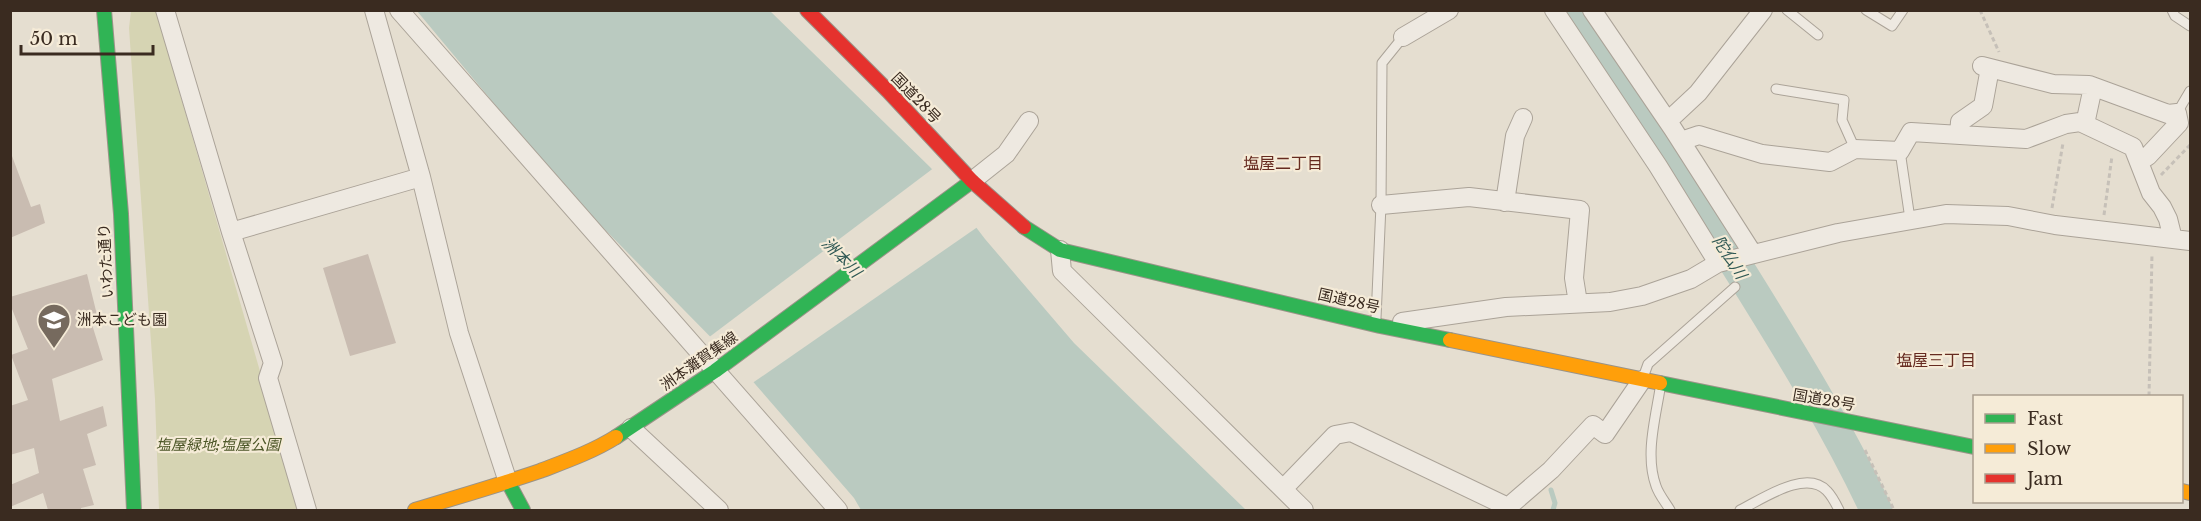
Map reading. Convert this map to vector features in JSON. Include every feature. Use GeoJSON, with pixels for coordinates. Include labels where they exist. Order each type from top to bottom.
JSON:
{"type":"FeatureCollection","features":[{"type":"Feature","properties":{"kind":"main road","name":"いわた通り"},"geometry":{"type":"LineString","coordinates":[[104,10],[121,213],[134,510]]}},
{"type":"Feature","properties":{"kind":"main road","name":"国道28号"},"geometry":{"type":"LineString","coordinates":[[807,10],[888,91],[965,186],[1017,224],[1060,250],[1378,325],[1973,447]]}},
{"type":"Feature","properties":{"kind":"main road","name":"洲本灘賀集線"},"geometry":{"type":"LineString","coordinates":[[415,510],[508,482],[579,457],[602,446],[715,371],[965,186]]}},
{"type":"Feature","properties":{"kind":"main road"},"geometry":{"type":"LineString","coordinates":[[508,482],[523,510]]}},
{"type":"Feature","properties":{"kind":"street"},"geometry":{"type":"LineString","coordinates":[[165,10],[231,232],[273,363],[268,378],[308,510]]}},
{"type":"Feature","properties":{"kind":"street"},"geometry":{"type":"LineString","coordinates":[[374,10],[421,177],[459,333],[508,482]]}},
{"type":"Feature","properties":{"kind":"street"},"geometry":{"type":"LineString","coordinates":[[399,10],[838,510]]}},
{"type":"Feature","properties":{"kind":"street"},"geometry":{"type":"LineString","coordinates":[[1403,38],[1449,10]]}},
{"type":"Feature","properties":{"kind":"street"},"geometry":{"type":"LineString","coordinates":[[1554,10],[1658,166],[1718,263]]}},
{"type":"Feature","properties":{"kind":"street"},"geometry":{"type":"LineString","coordinates":[[1593,10],[1668,121],[1753,254]]}},
{"type":"Feature","properties":{"kind":"street"},"geometry":{"type":"LineString","coordinates":[[1668,121],[1698,93],[1763,10]]}},
{"type":"Feature","properties":{"kind":"street"},"geometry":{"type":"LineString","coordinates":[[1959,135],[1960,122],[1983,106],[1986,67],[2053,84],[2093,87],[2168,114],[2177,113],[2179,123],[2148,156],[2139,162]]}},
{"type":"Feature","properties":{"kind":"street"},"geometry":{"type":"LineString","coordinates":[[2085,124],[2093,87]]}},
{"type":"Feature","properties":{"kind":"street"},"geometry":{"type":"LineString","coordinates":[[1505,202],[1515,136],[1523,117]]}},
{"type":"Feature","properties":{"kind":"street"},"geometry":{"type":"LineString","coordinates":[[965,186],[1006,154],[1029,121]]}},
{"type":"Feature","properties":{"kind":"street"},"geometry":{"type":"LineString","coordinates":[[1681,141],[1699,135],[1762,154],[1830,162],[1855,149],[1900,151],[1911,132],[2026,140],[2066,123],[2080,122],[2133,147],[2149,187],[2182,240]]}},
{"type":"Feature","properties":{"kind":"street"},"geometry":{"type":"LineString","coordinates":[[231,232],[421,177]]}},
{"type":"Feature","properties":{"kind":"street"},"geometry":{"type":"LineString","coordinates":[[1381,205],[1469,197],[1580,210],[1574,278],[1578,303]]}},
{"type":"Feature","properties":{"kind":"street"},"geometry":{"type":"LineString","coordinates":[[1378,325],[1506,307],[1610,302],[1642,296],[1691,279],[1718,263],[1838,232],[1946,214],[2008,216],[2050,224],[2182,240]]}},
{"type":"Feature","properties":{"kind":"street"},"geometry":{"type":"LineString","coordinates":[[1060,250],[1062,271],[1304,510]]}},
{"type":"Feature","properties":{"kind":"street"},"geometry":{"type":"LineString","coordinates":[[1283,489],[1335,435],[1352,432],[1508,507],[1551,470],[1593,425],[1605,434],[1642,380]]}},
{"type":"Feature","properties":{"kind":"street"},"geometry":{"type":"LineString","coordinates":[[631,428],[719,510]]}},
{"type":"Feature","properties":{"kind":"lane"},"geometry":{"type":"LineString","coordinates":[[1787,10],[1818,35]]}},
{"type":"Feature","properties":{"kind":"lane"},"geometry":{"type":"LineString","coordinates":[[1866,10],[1892,26],[1903,10]]}},
{"type":"Feature","properties":{"kind":"lane"},"geometry":{"type":"LineString","coordinates":[[2172,10],[2175,16],[2190,26]]}},
{"type":"Feature","properties":{"kind":"lane"},"geometry":{"type":"LineString","coordinates":[[1378,325],[1382,63],[1403,38]]}},
{"type":"Feature","properties":{"kind":"lane"},"geometry":{"type":"LineString","coordinates":[[1776,89],[1844,100],[1842,120],[1855,149]]}},
{"type":"Feature","properties":{"kind":"lane"},"geometry":{"type":"LineString","coordinates":[[2177,113],[2190,91]]}},
{"type":"Feature","properties":{"kind":"lane"},"geometry":{"type":"LineString","coordinates":[[1900,151],[1910,219]]}},
{"type":"Feature","properties":{"kind":"lane"},"geometry":{"type":"LineString","coordinates":[[1642,380],[1648,364],[1735,287]]}},
{"type":"Feature","properties":{"kind":"lane"},"geometry":{"type":"LineString","coordinates":[[1660,384],[1651,447],[1652,468],[1656,488],[1671,510]]}},
{"type":"Feature","properties":{"kind":"lane"},"geometry":{"type":"LineString","coordinates":[[1740,510],[1786,486],[1806,482],[1825,489],[1839,510]]}},
{"type":"Feature","properties":{"kind":"path"},"geometry":{"type":"LineString","coordinates":[[1980,10],[2009,73]]}},
{"type":"Feature","properties":{"kind":"path"},"geometry":{"type":"LineString","coordinates":[[2050,224],[2066,123]]}},
{"type":"Feature","properties":{"kind":"path"},"geometry":{"type":"LineString","coordinates":[[2102,231],[2114,138]]}},
{"type":"Feature","properties":{"kind":"path"},"geometry":{"type":"LineString","coordinates":[[2149,187],[2190,145]]}},
{"type":"Feature","properties":{"kind":"path"},"geometry":{"type":"LineString","coordinates":[[2149,395],[2149,323],[2153,238]]}},
{"type":"Feature","properties":{"kind":"path"},"geometry":{"type":"LineString","coordinates":[[1858,423],[1865,450],[1894,510]]}},
{"type":"Feature","properties":{"kind":"green space","name":"塩屋緑地;塩屋公園"},"geometry":{"type":"Polygon","coordinates":[[[131,11],[156,11],[300,510],[159,510],[155,399],[129,28],[131,11]]]}},
{"type":"Feature","properties":{"kind":"water","name":"洲本川"},"geometry":{"type":"Polygon","coordinates":[[[417,11],[770,11],[931,168],[985,239],[1074,343],[1246,510],[861,510],[854,498],[742,369],[566,190],[417,11]]]}},
{"type":"Feature","properties":{"kind":"pier"},"geometry":{"type":"Polygon","coordinates":[[[935,167],[979,226],[751,384],[708,338],[935,167]]]}},
{"type":"Feature","properties":{"kind":"building"},"geometry":{"type":"Polygon","coordinates":[[[10,156],[12,156],[31,207],[40,204],[45,223],[10,238],[10,156]]]}},
{"type":"Feature","properties":{"kind":"building"},"geometry":{"type":"Polygon","coordinates":[[[368,254],[396,343],[350,356],[323,268],[368,254]]]}},
{"type":"Feature","properties":{"kind":"building"},"geometry":{"type":"Polygon","coordinates":[[[87,274],[97,315],[90,318],[103,360],[52,379],[60,421],[103,406],[107,426],[87,434],[96,465],[83,469],[94,505],[81,508],[81,510],[48,510],[43,493],[10,507],[10,485],[39,473],[34,448],[10,455],[10,406],[28,400],[11,355],[28,349],[10,304],[10,297],[87,274]]]}},
{"type":"Feature","properties":{"kind":"waterway","name":"陀仏川"},"geometry":{"type":"LineString","coordinates":[[1572,10],[1778,332],[1830,420],[1876,510]]}},
{"type":"Feature","properties":{"kind":"waterway"},"geometry":{"type":"LineString","coordinates":[[1551,490],[1555,503],[1553,510]]}},
{"type":"Feature","properties":{"kind":"traffic: fast"},"geometry":{"type":"LineString","coordinates":[[104,10],[121,214],[134,510]]}},
{"type":"Feature","properties":{"kind":"traffic: fast"},"geometry":{"type":"LineString","coordinates":[[616,437],[715,371],[972,181]]}},
{"type":"Feature","properties":{"kind":"traffic: fast"},"geometry":{"type":"LineString","coordinates":[[1024,227],[1060,250],[1380,326],[1450,340]]}},
{"type":"Feature","properties":{"kind":"traffic: fast"},"geometry":{"type":"LineString","coordinates":[[1660,383],[1973,447]]}},
{"type":"Feature","properties":{"kind":"traffic: fast"},"geometry":{"type":"LineString","coordinates":[[508,482],[523,510]]}},
{"type":"Feature","properties":{"kind":"traffic: slow"},"geometry":{"type":"LineString","coordinates":[[1450,340],[1660,383]]}},
{"type":"Feature","properties":{"kind":"traffic: slow"},"geometry":{"type":"LineString","coordinates":[[415,510],[540,471],[588,452],[616,437]]}},
{"type":"Feature","properties":{"kind":"traffic: slow"},"geometry":{"type":"LineString","coordinates":[[2183,491],[2190,493]]}},
{"type":"Feature","properties":{"kind":"traffic: jam"},"geometry":{"type":"LineString","coordinates":[[807,10],[888,91],[972,181],[1024,227]]}},
{"type":"Feature","properties":{"kind":"place","name":"洲本こども園"},"geometry":{"type":"Point","coordinates":[54,349]}},
{"type":"Feature","properties":{"kind":"district","name":"塩屋二丁目"},"geometry":{"type":"Point","coordinates":[1283,163]}},
{"type":"Feature","properties":{"kind":"district","name":"塩屋三丁目"},"geometry":{"type":"Point","coordinates":[1936,360]}}]}
